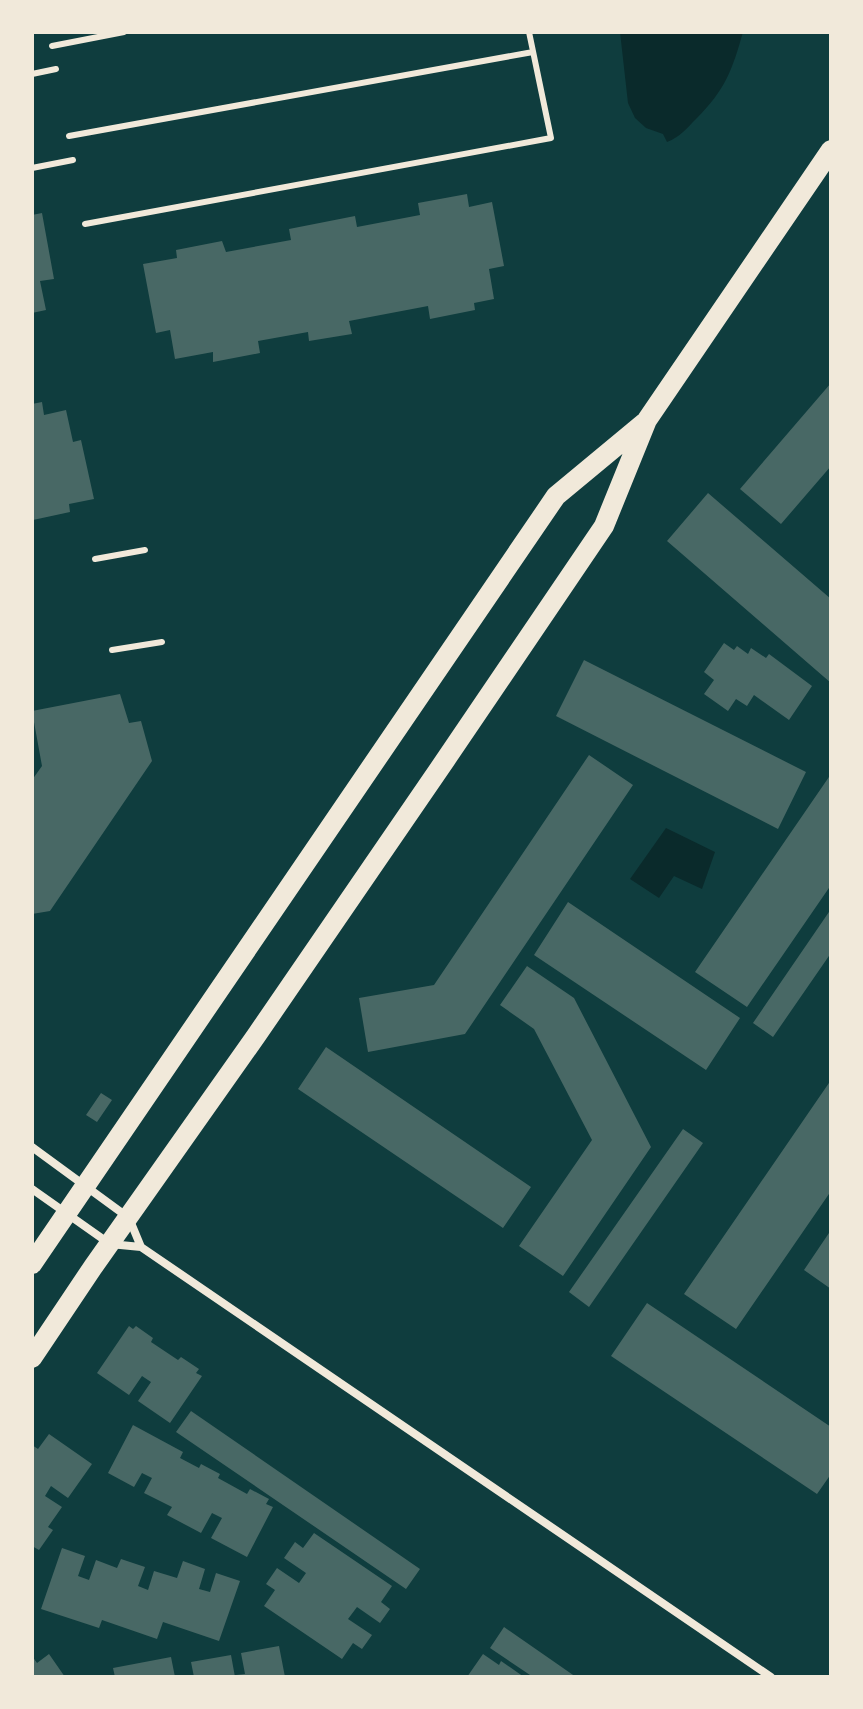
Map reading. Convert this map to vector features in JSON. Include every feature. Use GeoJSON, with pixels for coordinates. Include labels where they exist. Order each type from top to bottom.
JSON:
{"type":"FeatureCollection","features":[{"type":"Feature","properties":{"kind":"main road"},"geometry":{"type":"LineString","coordinates":[[32,1358],[604,526],[647,420],[831,150]]}},
{"type":"Feature","properties":{"kind":"main road"},"geometry":{"type":"LineString","coordinates":[[32,1264],[556,496],[647,420]]}},
{"type":"Feature","properties":{"kind":"street"},"geometry":{"type":"LineString","coordinates":[[32,1147],[129,1218],[141,1247]]}},
{"type":"Feature","properties":{"kind":"street"},"geometry":{"type":"LineString","coordinates":[[32,1189],[110,1244],[141,1247],[771,1677]]}},
{"type":"Feature","properties":{"kind":"lane"},"geometry":{"type":"LineString","coordinates":[[52,46],[124,32]]}},
{"type":"Feature","properties":{"kind":"lane"},"geometry":{"type":"LineString","coordinates":[[85,224],[551,138],[529,32]]}},
{"type":"Feature","properties":{"kind":"lane"},"geometry":{"type":"LineString","coordinates":[[69,136],[533,52]]}},
{"type":"Feature","properties":{"kind":"lane"},"geometry":{"type":"LineString","coordinates":[[32,74],[56,69]]}},
{"type":"Feature","properties":{"kind":"lane"},"geometry":{"type":"LineString","coordinates":[[32,168],[73,160]]}},
{"type":"Feature","properties":{"kind":"lane"},"geometry":{"type":"LineString","coordinates":[[95,559],[145,550]]}},
{"type":"Feature","properties":{"kind":"lane"},"geometry":{"type":"LineString","coordinates":[[112,650],[162,642]]}},
{"type":"Feature","properties":{"kind":"water"},"geometry":{"type":"Polygon","coordinates":[[[620,32],[743,32],[721,89],[686,129],[667,142],[663,134],[646,128],[635,118],[628,103],[620,32]]]}},
{"type":"Feature","properties":{"kind":"water"},"geometry":{"type":"Polygon","coordinates":[[[666,828],[715,852],[702,889],[674,876],[659,898],[630,879],[666,828]]]}},
{"type":"Feature","properties":{"kind":"building"},"geometry":{"type":"Polygon","coordinates":[[[467,194],[469,207],[492,202],[504,266],[489,269],[494,299],[474,303],[475,310],[430,319],[428,306],[349,321],[352,334],[309,341],[308,332],[258,341],[260,353],[213,362],[213,352],[175,359],[170,330],[156,333],[143,264],[177,258],[176,250],[222,241],[226,252],[291,240],[289,229],[355,216],[357,227],[420,215],[418,203],[467,194]]]}},
{"type":"Feature","properties":{"kind":"building"},"geometry":{"type":"Polygon","coordinates":[[[42,213],[54,279],[40,281],[46,310],[32,313],[32,215],[42,213]]]}},
{"type":"Feature","properties":{"kind":"building"},"geometry":{"type":"Polygon","coordinates":[[[831,383],[831,466],[781,524],[740,489],[831,383]]]}},
{"type":"Feature","properties":{"kind":"building"},"geometry":{"type":"Polygon","coordinates":[[[42,402],[44,415],[66,410],[73,442],[81,440],[94,499],[69,504],[70,512],[33,520],[32,404],[42,402]]]}},
{"type":"Feature","properties":{"kind":"building"},"geometry":{"type":"Polygon","coordinates":[[[708,493],[831,599],[831,683],[667,541],[708,493]]]}},
{"type":"Feature","properties":{"kind":"building"},"geometry":{"type":"Polygon","coordinates":[[[724,643],[734,650],[737,646],[748,654],[751,648],[766,658],[769,654],[812,686],[789,720],[754,695],[747,706],[736,699],[728,711],[704,694],[714,680],[704,672],[724,643]]]}},
{"type":"Feature","properties":{"kind":"building"},"geometry":{"type":"Polygon","coordinates":[[[584,660],[806,772],[778,829],[556,716],[584,660]]]}},
{"type":"Feature","properties":{"kind":"building"},"geometry":{"type":"Polygon","coordinates":[[[120,694],[129,723],[141,721],[152,761],[50,911],[32,914],[32,780],[42,766],[32,711],[120,694]]]}},
{"type":"Feature","properties":{"kind":"building"},"geometry":{"type":"Polygon","coordinates":[[[589,755],[633,785],[465,1034],[368,1052],[359,998],[434,985],[589,755]]]}},
{"type":"Feature","properties":{"kind":"building"},"geometry":{"type":"Polygon","coordinates":[[[831,774],[831,885],[747,1007],[695,972],[831,774]]]}},
{"type":"Feature","properties":{"kind":"building"},"geometry":{"type":"Polygon","coordinates":[[[568,902],[740,1018],[706,1070],[534,955],[568,902]]]}},
{"type":"Feature","properties":{"kind":"building"},"geometry":{"type":"Polygon","coordinates":[[[831,909],[831,953],[773,1037],[753,1023],[831,909]]]}},
{"type":"Feature","properties":{"kind":"building"},"geometry":{"type":"Polygon","coordinates":[[[527,966],[574,998],[651,1147],[563,1276],[519,1246],[592,1140],[534,1029],[500,1005],[527,966]]]}},
{"type":"Feature","properties":{"kind":"building"},"geometry":{"type":"Polygon","coordinates":[[[326,1047],[531,1187],[503,1228],[298,1089],[326,1047]]]}},
{"type":"Feature","properties":{"kind":"building"},"geometry":{"type":"Polygon","coordinates":[[[831,1080],[831,1191],[736,1329],[684,1294],[831,1080]]]}},
{"type":"Feature","properties":{"kind":"building"},"geometry":{"type":"Polygon","coordinates":[[[101,1093],[112,1100],[97,1122],[86,1115],[101,1093]]]}},
{"type":"Feature","properties":{"kind":"building"},"geometry":{"type":"Polygon","coordinates":[[[683,1129],[703,1143],[589,1307],[569,1292],[683,1129]]]}},
{"type":"Feature","properties":{"kind":"building"},"geometry":{"type":"Polygon","coordinates":[[[831,1230],[831,1289],[804,1270],[831,1230]]]}},
{"type":"Feature","properties":{"kind":"building"},"geometry":{"type":"Polygon","coordinates":[[[647,1303],[831,1427],[831,1474],[817,1494],[611,1356],[647,1303]]]}},
{"type":"Feature","properties":{"kind":"building"},"geometry":{"type":"Polygon","coordinates":[[[129,1326],[133,1329],[136,1326],[153,1338],[151,1342],[178,1360],[181,1357],[199,1369],[196,1373],[202,1376],[170,1423],[138,1401],[151,1382],[142,1376],[129,1395],[97,1373],[129,1326]]]}},
{"type":"Feature","properties":{"kind":"building"},"geometry":{"type":"Polygon","coordinates":[[[191,1411],[420,1569],[406,1589],[176,1432],[191,1411]]]}},
{"type":"Feature","properties":{"kind":"building"},"geometry":{"type":"Polygon","coordinates":[[[133,1425],[183,1452],[180,1458],[220,1474],[218,1478],[247,1494],[250,1489],[269,1499],[266,1504],[273,1507],[247,1557],[211,1538],[222,1518],[212,1513],[201,1533],[167,1515],[172,1507],[144,1493],[152,1478],[142,1473],[134,1487],[108,1473],[133,1425]]]}},
{"type":"Feature","properties":{"kind":"building"},"geometry":{"type":"Polygon","coordinates":[[[49,1434],[92,1464],[68,1498],[51,1486],[45,1496],[62,1507],[48,1527],[53,1530],[39,1550],[32,1546],[32,1445],[38,1449],[49,1434]]]}},
{"type":"Feature","properties":{"kind":"building"},"geometry":{"type":"Polygon","coordinates":[[[314,1533],[392,1586],[381,1602],[390,1609],[380,1623],[357,1607],[348,1619],[372,1635],[362,1649],[353,1643],[342,1659],[264,1606],[275,1590],[266,1584],[277,1568],[299,1583],[306,1573],[284,1558],[295,1542],[303,1548],[314,1533]]]}},
{"type":"Feature","properties":{"kind":"building"},"geometry":{"type":"Polygon","coordinates":[[[62,1548],[85,1556],[78,1576],[89,1580],[96,1560],[117,1568],[121,1559],[145,1567],[138,1586],[148,1590],[154,1571],[177,1578],[183,1561],[205,1569],[199,1589],[210,1592],[216,1573],[240,1581],[219,1641],[163,1622],[157,1639],[102,1620],[99,1628],[41,1609],[62,1548]]]}},
{"type":"Feature","properties":{"kind":"building"},"geometry":{"type":"Polygon","coordinates":[[[504,1627],[576,1677],[533,1677],[490,1648],[504,1627]]]}},
{"type":"Feature","properties":{"kind":"building"},"geometry":{"type":"Polygon","coordinates":[[[279,1646],[285,1677],[237,1677],[245,1674],[241,1653],[279,1646]]]}},
{"type":"Feature","properties":{"kind":"building"},"geometry":{"type":"Polygon","coordinates":[[[49,1654],[65,1677],[32,1677],[32,1656],[37,1663],[49,1654]]]}},
{"type":"Feature","properties":{"kind":"building"},"geometry":{"type":"Polygon","coordinates":[[[483,1654],[499,1665],[501,1661],[524,1677],[467,1677],[483,1654]]]}},
{"type":"Feature","properties":{"kind":"building"},"geometry":{"type":"Polygon","coordinates":[[[231,1655],[235,1677],[194,1677],[191,1662],[231,1655]]]}},
{"type":"Feature","properties":{"kind":"building"},"geometry":{"type":"Polygon","coordinates":[[[171,1657],[175,1677],[115,1677],[113,1668],[171,1657]]]}}]}
